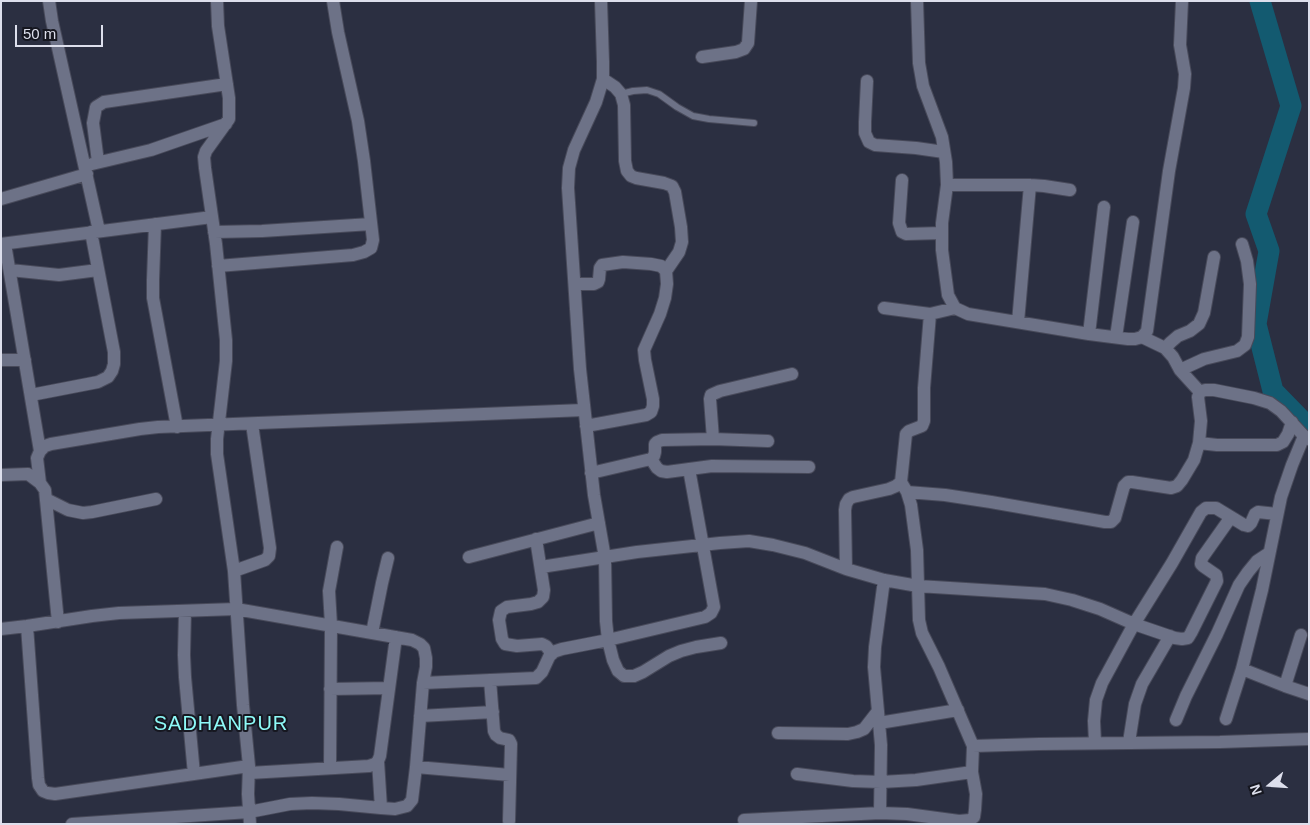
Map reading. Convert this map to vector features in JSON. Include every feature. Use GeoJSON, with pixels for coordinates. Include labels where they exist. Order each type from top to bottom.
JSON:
{"type":"FeatureCollection","features":[{"type":"Feature","properties":{"kind":"street"},"geometry":{"type":"LineString","coordinates":[[31,395],[98,382],[108,376],[114,364],[114,352],[98,270],[95,232],[86,170],[49,1]]}},
{"type":"Feature","properties":{"kind":"street"},"geometry":{"type":"LineString","coordinates":[[217,1],[218,26],[230,111],[229,119],[206,151],[204,157],[227,353],[216,439],[234,571],[249,769],[250,818]]}},
{"type":"Feature","properties":{"kind":"street"},"geometry":{"type":"LineString","coordinates":[[218,266],[353,255],[370,248],[372,240],[371,224],[364,161],[358,121],[333,1]]}},
{"type":"Feature","properties":{"kind":"street"},"geometry":{"type":"LineString","coordinates":[[601,1],[603,79],[596,102],[574,150],[568,168],[568,188],[584,410],[598,523],[605,558],[608,640],[618,672],[624,676],[634,676],[681,651],[721,643]]}},
{"type":"Feature","properties":{"kind":"street"},"geometry":{"type":"LineString","coordinates":[[702,57],[744,49],[748,44],[751,1]]}},
{"type":"Feature","properties":{"kind":"street"},"geometry":{"type":"LineString","coordinates":[[917,1],[919,63],[923,86],[942,137],[946,162],[947,185],[942,223],[942,250],[948,295],[955,308],[968,314],[1089,334],[1135,339],[1142,337],[1147,330],[1169,171],[1184,88],[1185,74],[1180,45],[1182,1]]}},
{"type":"Feature","properties":{"kind":"street"},"geometry":{"type":"LineString","coordinates":[[586,426],[646,415],[651,412],[653,406],[644,350],[665,298],[666,271],[679,252],[682,242],[677,199],[672,186],[636,178],[627,171],[625,161],[624,105],[621,94],[615,87],[603,79]]}},
{"type":"Feature","properties":{"kind":"street"},"geometry":{"type":"LineString","coordinates":[[867,82],[865,134],[869,142],[875,145],[944,152]]}},
{"type":"Feature","properties":{"kind":"street"},"geometry":{"type":"LineString","coordinates":[[98,162],[93,123],[96,107],[104,102],[227,84]]}},
{"type":"Feature","properties":{"kind":"street"},"geometry":{"type":"LineString","coordinates":[[1,199],[86,170],[98,162],[151,150],[226,124]]}},
{"type":"Feature","properties":{"kind":"street"},"geometry":{"type":"LineString","coordinates":[[902,180],[899,223],[902,232],[906,234],[942,233]]}},
{"type":"Feature","properties":{"kind":"street"},"geometry":{"type":"LineString","coordinates":[[947,185],[1030,185],[1070,190]]}},
{"type":"Feature","properties":{"kind":"street"},"geometry":{"type":"LineString","coordinates":[[1018,322],[1030,185]]}},
{"type":"Feature","properties":{"kind":"street"},"geometry":{"type":"LineString","coordinates":[[1089,334],[1104,207]]}},
{"type":"Feature","properties":{"kind":"street"},"geometry":{"type":"LineString","coordinates":[[40,451],[10,270],[3,244],[212,217]]}},
{"type":"Feature","properties":{"kind":"street"},"geometry":{"type":"LineString","coordinates":[[1116,338],[1133,222]]}},
{"type":"Feature","properties":{"kind":"street"},"geometry":{"type":"LineString","coordinates":[[155,224],[154,298],[177,426]]}},
{"type":"Feature","properties":{"kind":"street"},"geometry":{"type":"LineString","coordinates":[[214,232],[371,224]]}},
{"type":"Feature","properties":{"kind":"street"},"geometry":{"type":"LineString","coordinates":[[1180,370],[1204,359],[1237,351],[1245,345],[1248,337],[1250,284],[1247,261],[1242,244]]}},
{"type":"Feature","properties":{"kind":"street"},"geometry":{"type":"LineString","coordinates":[[1164,348],[1178,336],[1190,331],[1199,324],[1204,313],[1214,257]]}},
{"type":"Feature","properties":{"kind":"street"},"geometry":{"type":"LineString","coordinates":[[574,284],[594,284],[598,282],[600,268],[605,264],[623,262],[651,264],[661,266],[666,271]]}},
{"type":"Feature","properties":{"kind":"street"},"geometry":{"type":"LineString","coordinates":[[10,270],[59,276],[98,270]]}},
{"type":"Feature","properties":{"kind":"street"},"geometry":{"type":"LineString","coordinates":[[884,308],[930,314],[955,308]]}},
{"type":"Feature","properties":{"kind":"street"},"geometry":{"type":"LineString","coordinates":[[744,820],[880,813],[907,814],[958,822],[970,820],[974,817],[976,794],[972,772],[972,746],[918,620],[918,550],[912,505],[904,487],[906,434],[922,426],[924,421],[924,388],[930,314]]}},
{"type":"Feature","properties":{"kind":"street"},"geometry":{"type":"LineString","coordinates":[[1142,337],[1164,348],[1173,357],[1180,370],[1200,392]]}},
{"type":"Feature","properties":{"kind":"street"},"geometry":{"type":"LineString","coordinates":[[1,360],[25,360]]}},
{"type":"Feature","properties":{"kind":"street"},"geometry":{"type":"LineString","coordinates":[[713,440],[711,395],[720,391],[792,374]]}},
{"type":"Feature","properties":{"kind":"street"},"geometry":{"type":"LineString","coordinates":[[1200,392],[1214,390],[1270,403],[1306,437],[1292,465],[1281,497],[1262,590],[1242,669],[1226,719]]}},
{"type":"Feature","properties":{"kind":"street"},"geometry":{"type":"LineString","coordinates":[[846,569],[845,510],[849,499],[889,490],[896,486],[1111,522],[1124,486],[1128,482],[1171,488],[1177,486],[1182,480],[1194,460],[1200,443],[1201,421],[1198,397],[1200,392]]}},
{"type":"Feature","properties":{"kind":"street"},"geometry":{"type":"LineString","coordinates":[[40,483],[37,458],[45,446],[140,429],[584,410]]}},
{"type":"Feature","properties":{"kind":"street"},"geometry":{"type":"LineString","coordinates":[[1200,443],[1217,445],[1277,445],[1283,442],[1292,422]]}},
{"type":"Feature","properties":{"kind":"street"},"geometry":{"type":"LineString","coordinates":[[234,571],[265,560],[270,548],[252,424]]}},
{"type":"Feature","properties":{"kind":"street"},"geometry":{"type":"LineString","coordinates":[[591,473],[651,459],[654,456],[655,444],[662,440],[768,441]]}},
{"type":"Feature","properties":{"kind":"street"},"geometry":{"type":"LineString","coordinates":[[651,459],[657,468],[667,472],[735,465],[809,467]]}},
{"type":"Feature","properties":{"kind":"street"},"geometry":{"type":"LineString","coordinates":[[423,683],[536,678],[542,672],[552,654],[562,649],[608,640],[711,614],[714,607],[689,469]]}},
{"type":"Feature","properties":{"kind":"street"},"geometry":{"type":"LineString","coordinates":[[1,475],[28,474],[40,483],[45,490],[58,622]]}},
{"type":"Feature","properties":{"kind":"street"},"geometry":{"type":"LineString","coordinates":[[46,499],[68,510],[82,513],[156,499]]}},
{"type":"Feature","properties":{"kind":"street"},"geometry":{"type":"LineString","coordinates":[[1095,742],[1096,700],[1102,683],[1134,624],[1201,512],[1206,508],[1216,508],[1248,526],[1258,512],[1277,514]]}},
{"type":"Feature","properties":{"kind":"street"},"geometry":{"type":"LineString","coordinates":[[541,567],[637,552],[749,541],[805,553],[846,569],[884,580],[918,586],[1045,594],[1072,600],[1100,609],[1134,624],[1182,639],[1188,638],[1192,633],[1217,580],[1216,575],[1201,564],[1202,558],[1230,517]]}},
{"type":"Feature","properties":{"kind":"street"},"geometry":{"type":"LineString","coordinates":[[469,557],[598,523]]}},
{"type":"Feature","properties":{"kind":"street"},"geometry":{"type":"LineString","coordinates":[[536,540],[544,590],[543,597],[538,602],[531,604],[507,607],[501,611],[499,620],[502,639],[505,644],[517,646],[542,644],[552,654]]}},
{"type":"Feature","properties":{"kind":"street"},"geometry":{"type":"LineString","coordinates":[[330,768],[331,626],[329,591],[337,547]]}},
{"type":"Feature","properties":{"kind":"street"},"geometry":{"type":"LineString","coordinates":[[1176,720],[1239,585],[1257,561],[1269,553]]}},
{"type":"Feature","properties":{"kind":"street"},"geometry":{"type":"LineString","coordinates":[[372,633],[388,558]]}},
{"type":"Feature","properties":{"kind":"street"},"geometry":{"type":"LineString","coordinates":[[880,813],[879,717],[874,667],[884,580]]}},
{"type":"Feature","properties":{"kind":"street"},"geometry":{"type":"LineString","coordinates":[[1,629],[120,613],[236,609],[412,640],[424,648],[426,668],[416,767],[412,800],[407,806],[402,808],[381,808],[340,804],[290,804],[250,818],[72,824]]}},
{"type":"Feature","properties":{"kind":"street"},"geometry":{"type":"LineString","coordinates":[[185,611],[184,655],[194,774]]}},
{"type":"Feature","properties":{"kind":"street"},"geometry":{"type":"LineString","coordinates":[[27,626],[38,778],[39,785],[43,791],[55,794],[194,774],[249,769],[369,766],[378,761]]}},
{"type":"Feature","properties":{"kind":"street"},"geometry":{"type":"LineString","coordinates":[[1285,686],[1301,635]]}},
{"type":"Feature","properties":{"kind":"street"},"geometry":{"type":"LineString","coordinates":[[1129,742],[1135,704],[1142,684],[1170,636]]}},
{"type":"Feature","properties":{"kind":"street"},"geometry":{"type":"LineString","coordinates":[[381,808],[378,761],[396,637]]}},
{"type":"Feature","properties":{"kind":"street"},"geometry":{"type":"LineString","coordinates":[[1242,669],[1309,694]]}},
{"type":"Feature","properties":{"kind":"street"},"geometry":{"type":"LineString","coordinates":[[490,680],[494,731],[496,735],[509,740],[511,744],[509,822]]}},
{"type":"Feature","properties":{"kind":"street"},"geometry":{"type":"LineString","coordinates":[[330,689],[389,688]]}},
{"type":"Feature","properties":{"kind":"street"},"geometry":{"type":"LineString","coordinates":[[778,733],[843,734],[864,729],[879,717],[958,710]]}},
{"type":"Feature","properties":{"kind":"street"},"geometry":{"type":"LineString","coordinates":[[420,716],[493,712]]}},
{"type":"Feature","properties":{"kind":"street"},"geometry":{"type":"LineString","coordinates":[[972,746],[1309,739]]}},
{"type":"Feature","properties":{"kind":"street"},"geometry":{"type":"LineString","coordinates":[[416,767],[510,775]]}},
{"type":"Feature","properties":{"kind":"street"},"geometry":{"type":"LineString","coordinates":[[797,774],[853,781],[881,782],[916,780],[972,772]]}},
{"type":"Feature","properties":{"kind":"lane"},"geometry":{"type":"LineString","coordinates":[[621,94],[647,90],[659,94],[693,116],[754,123]]}},
{"type":"Feature","properties":{"kind":"waterway"},"geometry":{"type":"LineString","coordinates":[[1260,1],[1291,106],[1256,214],[1269,251],[1256,324],[1273,391],[1309,428]]}},
{"type":"Feature","properties":{"kind":"district","name":"SADHANPUR"},"geometry":{"type":"Point","coordinates":[221,724]}}]}
